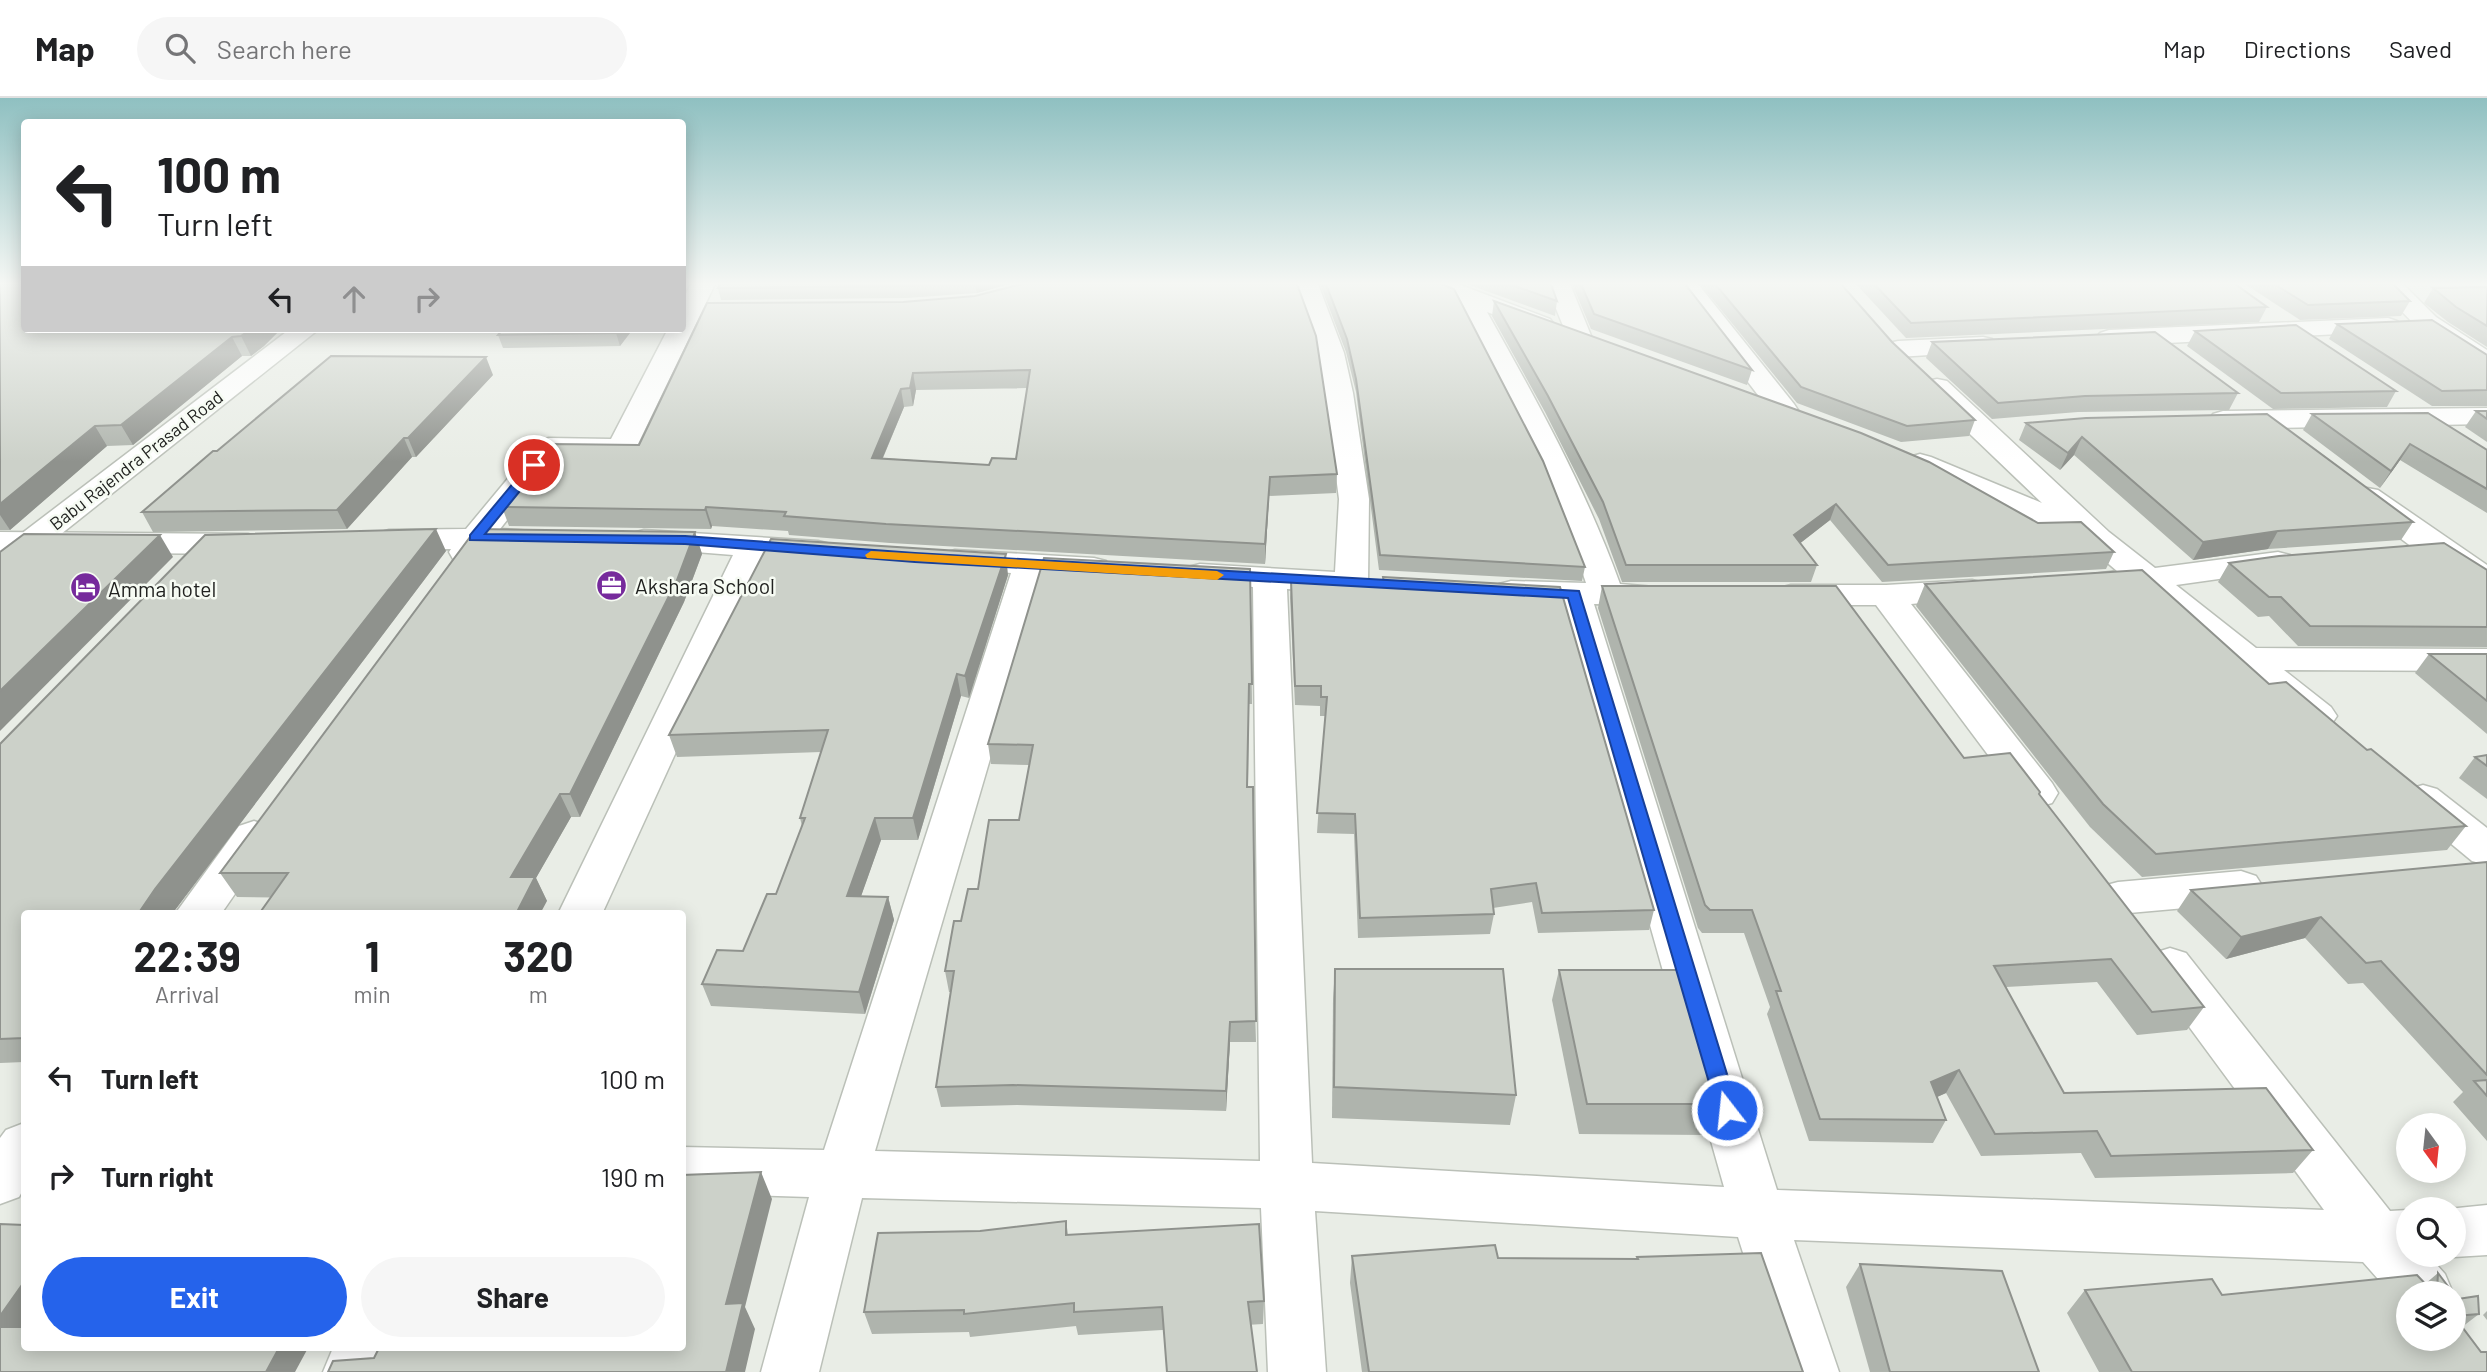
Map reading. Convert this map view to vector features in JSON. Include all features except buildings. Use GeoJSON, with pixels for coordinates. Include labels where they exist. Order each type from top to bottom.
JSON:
{"type":"FeatureCollection","features":[{"type":"Feature","properties":{"kind":"street","name":"Babu Rajendra Prasad Road"},"geometry":{"type":"LineString","coordinates":[[7,555],[287,343]]}},
{"type":"Feature","properties":{"kind":"street"},"geometry":{"type":"LineString","coordinates":[[442,582],[549,447],[621,448],[674,343]]}},
{"type":"Feature","properties":{"kind":"street"},"geometry":{"type":"LineString","coordinates":[[1173,573],[1365,583],[1339,393],[1328,343]]}},
{"type":"Feature","properties":{"kind":"street"},"geometry":{"type":"LineString","coordinates":[[1491,343],[1529,413],[1581,520],[1590,595],[1758,1213],[1810,1372]]}},
{"type":"Feature","properties":{"kind":"street"},"geometry":{"type":"LineString","coordinates":[[1736,343],[1796,414],[1737,393]]}},
{"type":"Feature","properties":{"kind":"street"},"geometry":{"type":"LineString","coordinates":[[1893,343],[2098,539],[2345,737]]}},
{"type":"Feature","properties":{"kind":"street"},"geometry":{"type":"LineString","coordinates":[[1989,343],[2005,344]]}},
{"type":"Feature","properties":{"kind":"street"},"geometry":{"type":"LineString","coordinates":[[2163,343],[2186,361]]}},
{"type":"Feature","properties":{"kind":"street"},"geometry":{"type":"LineString","coordinates":[[2315,343],[2326,351]]}},
{"type":"Feature","properties":{"kind":"street"},"geometry":{"type":"LineString","coordinates":[[2460,343],[2487,362]]}},
{"type":"Feature","properties":{"kind":"street"},"geometry":{"type":"LineString","coordinates":[[2382,388],[2467,445]]}},
{"type":"Feature","properties":{"kind":"street"},"geometry":{"type":"LineString","coordinates":[[2229,395],[2295,444]]}},
{"type":"Feature","properties":{"kind":"street"},"geometry":{"type":"LineString","coordinates":[[2196,421],[2487,416]]}},
{"type":"Feature","properties":{"kind":"street"},"geometry":{"type":"LineString","coordinates":[[1982,431],[2023,428]]}},
{"type":"Feature","properties":{"kind":"street"},"geometry":{"type":"LineString","coordinates":[[1893,452],[2098,539]]}},
{"type":"Feature","properties":{"kind":"street"},"geometry":{"type":"LineString","coordinates":[[2350,484],[2438,549],[2487,580]]}},
{"type":"Feature","properties":{"kind":"street"},"geometry":{"type":"LineString","coordinates":[[355,541],[554,539]]}},
{"type":"Feature","properties":{"kind":"street"},"geometry":{"type":"LineString","coordinates":[[620,540],[685,540],[849,553]]}},
{"type":"Feature","properties":{"kind":"street"},"geometry":{"type":"LineString","coordinates":[[7,555],[274,543]]}},
{"type":"Feature","properties":{"kind":"street"},"geometry":{"type":"LineString","coordinates":[[179,574],[207,545]]}},
{"type":"Feature","properties":{"kind":"street"},"geometry":{"type":"LineString","coordinates":[[582,910],[754,546]]}},
{"type":"Feature","properties":{"kind":"street"},"geometry":{"type":"LineString","coordinates":[[2385,553],[2438,549]]}},
{"type":"Feature","properties":{"kind":"street"},"geometry":{"type":"LineString","coordinates":[[928,558],[1119,569]]}},
{"type":"Feature","properties":{"kind":"street"},"geometry":{"type":"LineString","coordinates":[[2064,584],[2146,579],[2307,559]]}},
{"type":"Feature","properties":{"kind":"street"},"geometry":{"type":"LineString","coordinates":[[790,1372],[842,1174],[1031,564]]}},
{"type":"Feature","properties":{"kind":"street"},"geometry":{"type":"LineString","coordinates":[[1270,579],[1287,1185],[1297,1372]]}},
{"type":"Feature","properties":{"kind":"street"},"geometry":{"type":"LineString","coordinates":[[1760,595],[1886,595],[1996,588]]}},
{"type":"Feature","properties":{"kind":"street"},"geometry":{"type":"LineString","coordinates":[[1476,589],[1590,595],[1691,595]]}},
{"type":"Feature","properties":{"kind":"street"},"geometry":{"type":"LineString","coordinates":[[1886,595],[2060,822]]}},
{"type":"Feature","properties":{"kind":"street"},"geometry":{"type":"LineString","coordinates":[[2247,659],[2487,660]]}},
{"type":"Feature","properties":{"kind":"street"},"geometry":{"type":"LineString","coordinates":[[2400,780],[2487,850]]}},
{"type":"Feature","properties":{"kind":"street"},"geometry":{"type":"LineString","coordinates":[[200,910],[270,814]]}},
{"type":"Feature","properties":{"kind":"street"},"geometry":{"type":"LineString","coordinates":[[2282,883],[2105,882],[2393,1236],[2418,1281]]}},
{"type":"Feature","properties":{"kind":"street"},"geometry":{"type":"LineString","coordinates":[[686,1170],[1287,1185],[1758,1213],[2393,1236]]}},
{"type":"Feature","properties":{"kind":"street"},"geometry":{"type":"LineString","coordinates":[[2466,1231],[2487,1230]]}},
{"type":"Feature","properties":{"kind":"street"},"geometry":{"type":"LineString","coordinates":[[352,1372],[363,1351]]}},
{"type":"Feature","properties":{"kind":"slow traffic"},"geometry":{"type":"LineString","coordinates":[[871,555],[1217,575]]}},
{"type":"Feature","properties":{"kind":"place","name":"Akshara School"},"geometry":{"type":"Point","coordinates":[612,585]}},
{"type":"Feature","properties":{"kind":"place","name":"Amma hotel"},"geometry":{"type":"Point","coordinates":[85,588]}},
{"type":"Feature","properties":{"kind":"route"},"geometry":{"type":"LineString","coordinates":[[534,465],[475,538],[685,540],[915,558],[1574,594],[1727,1110]]}}]}
